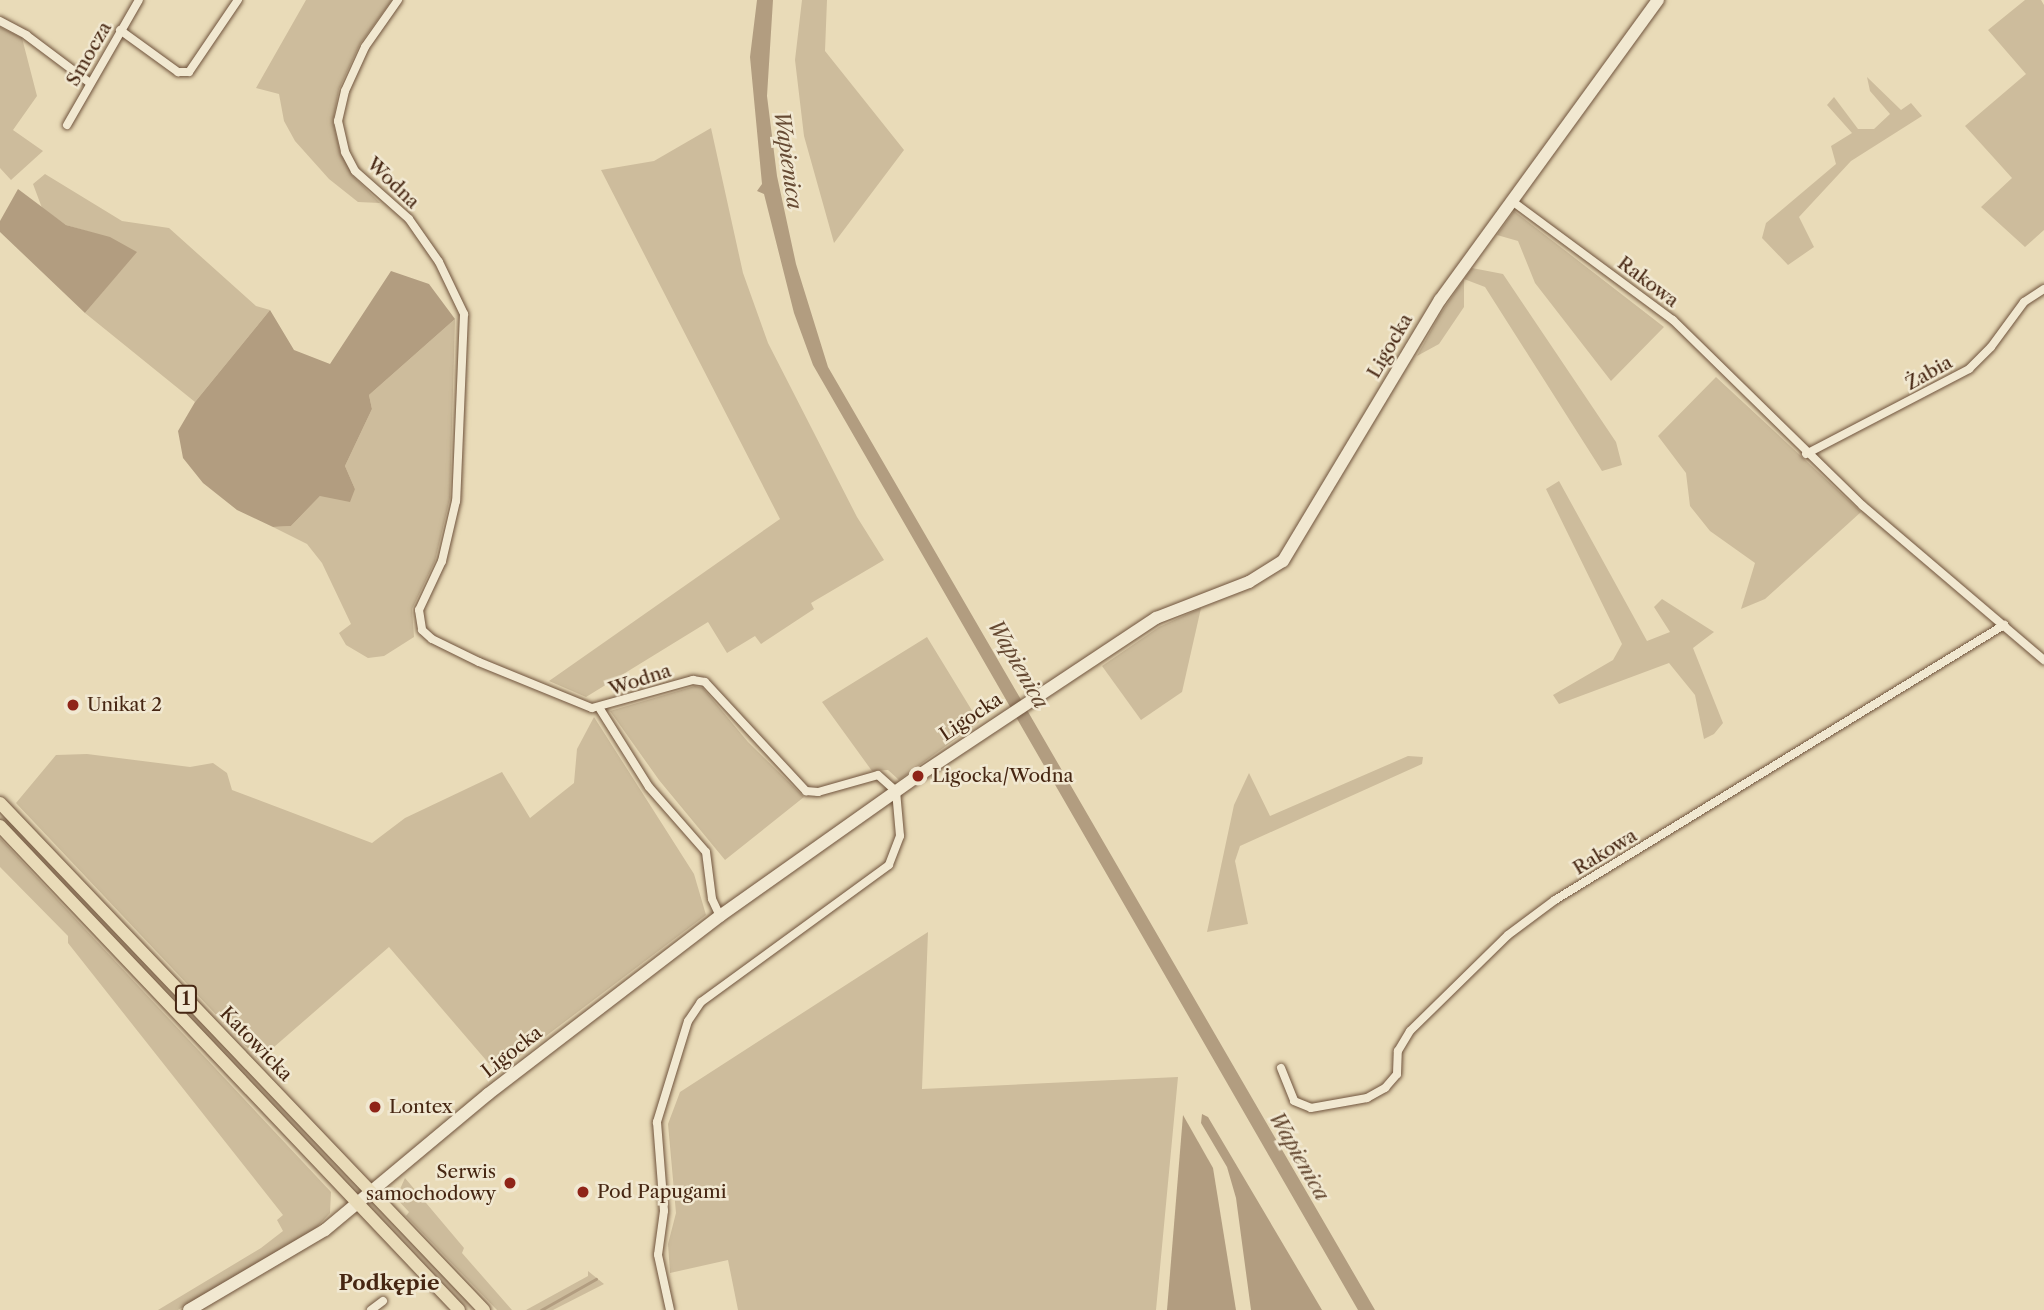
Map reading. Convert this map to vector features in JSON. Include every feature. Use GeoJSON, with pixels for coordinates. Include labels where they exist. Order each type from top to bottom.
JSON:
{"type":"FeatureCollection","features":[{"type":"Feature","properties":{"kind":"main road","name":"Katowicka"},"geometry":{"type":"LineString","coordinates":[[0,803],[484,1310]]}},
{"type":"Feature","properties":{"kind":"main road","name":"Katowicka"},"geometry":{"type":"LineString","coordinates":[[0,826],[459,1310]]}},
{"type":"Feature","properties":{"kind":"street","name":"Smocza"},"geometry":{"type":"LineString","coordinates":[[67,125],[139,0]]}},
{"type":"Feature","properties":{"kind":"street"},"geometry":{"type":"LineString","coordinates":[[120,30],[178,72],[190,72],[238,0]]}},
{"type":"Feature","properties":{"kind":"street","name":"Wodna"},"geometry":{"type":"LineString","coordinates":[[398,0],[365,47],[345,91],[338,121],[345,152],[355,171],[409,219],[439,262],[464,314],[456,500],[442,561],[418,619],[432,639],[600,709],[693,680],[705,682],[806,791],[818,792],[878,775],[896,791]]}},
{"type":"Feature","properties":{"kind":"street","name":"Ligocka"},"geometry":{"type":"LineString","coordinates":[[188,1310],[313,1238],[373,1194],[488,1094],[720,916],[998,721],[1156,618],[1249,582],[1283,561],[1440,300],[1658,0]]}},
{"type":"Feature","properties":{"kind":"street"},"geometry":{"type":"LineString","coordinates":[[0,21],[26,35],[90,83]]}},
{"type":"Feature","properties":{"kind":"street","name":"Rakowa"},"geometry":{"type":"LineString","coordinates":[[1512,201],[1673,320],[1806,454],[2044,660]]}},
{"type":"Feature","properties":{"kind":"street","name":"Żabia"},"geometry":{"type":"LineString","coordinates":[[1806,454],[1969,369],[1992,347],[2024,302],[2044,289]]}},
{"type":"Feature","properties":{"kind":"street","name":"Rakowa"},"geometry":{"type":"LineString","coordinates":[[1281,1068],[1294,1101],[1311,1108],[1367,1098],[1385,1088],[1396,1074],[1398,1051],[1410,1031],[1508,935],[1555,900],[2004,625]]}},
{"type":"Feature","properties":{"kind":"street"},"geometry":{"type":"LineString","coordinates":[[600,709],[649,787],[706,852],[712,899],[720,916]]}},
{"type":"Feature","properties":{"kind":"street"},"geometry":{"type":"LineString","coordinates":[[670,1310],[658,1255],[664,1211],[657,1122],[688,1021],[701,1002],[889,865],[900,836],[896,791]]}},
{"type":"Feature","properties":{"kind":"street"},"geometry":{"type":"LineString","coordinates":[[371,1310],[383,1301]]}},
{"type":"Feature","properties":{"kind":"shaded area"},"geometry":{"type":"Polygon","coordinates":[[[306,0],[392,0],[360,44],[339,89],[333,121],[340,152],[353,176],[380,203],[358,202],[329,179],[295,141],[284,121],[279,94],[256,88],[306,0]]]}},
{"type":"Feature","properties":{"kind":"shaded area"},"geometry":{"type":"Polygon","coordinates":[[[757,0],[773,0],[767,96],[777,176],[796,264],[828,367],[1375,1310],[1358,1310],[813,365],[794,313],[764,194],[757,191],[762,184],[750,57],[757,0]]]}},
{"type":"Feature","properties":{"kind":"shaded area"},"geometry":{"type":"Polygon","coordinates":[[[802,0],[827,0],[825,51],[904,150],[834,243],[804,136],[795,60],[802,0]]]}},
{"type":"Feature","properties":{"kind":"shaded area"},"geometry":{"type":"Polygon","coordinates":[[[2025,0],[2041,0],[2044,5],[2044,230],[2025,247],[1981,207],[2012,178],[1965,126],[2026,74],[1988,30],[2025,0]]]}},
{"type":"Feature","properties":{"kind":"shaded area"},"geometry":{"type":"Polygon","coordinates":[[[0,27],[22,38],[37,96],[13,130],[43,151],[11,180],[0,168],[0,27]]]}},
{"type":"Feature","properties":{"kind":"shaded area"},"geometry":{"type":"Polygon","coordinates":[[[1867,77],[1901,110],[1911,103],[1922,116],[1851,161],[1799,217],[1814,247],[1788,265],[1762,238],[1766,223],[1836,164],[1831,146],[1852,133],[1827,105],[1834,97],[1858,129],[1874,129],[1890,114],[1870,91],[1867,77]]]}},
{"type":"Feature","properties":{"kind":"shaded area"},"geometry":{"type":"Polygon","coordinates":[[[711,128],[743,273],[768,343],[857,517],[884,560],[811,603],[814,609],[761,644],[755,636],[727,653],[708,622],[586,697],[549,681],[780,519],[601,170],[654,161],[711,128]]]}},
{"type":"Feature","properties":{"kind":"shaded area"},"geometry":{"type":"Polygon","coordinates":[[[45,174],[122,221],[169,228],[256,306],[270,310],[195,402],[85,313],[136,252],[110,238],[66,225],[42,208],[33,184],[45,174]]]}},
{"type":"Feature","properties":{"kind":"shaded area"},"geometry":{"type":"Polygon","coordinates":[[[18,189],[66,225],[110,237],[137,252],[85,313],[0,232],[0,221],[18,189]]]}},
{"type":"Feature","properties":{"kind":"shaded area"},"geometry":{"type":"Polygon","coordinates":[[[1514,211],[1664,327],[1611,381],[1535,283],[1518,241],[1497,235],[1514,211]]]}},
{"type":"Feature","properties":{"kind":"shaded area"},"geometry":{"type":"Polygon","coordinates":[[[1472,268],[1503,274],[1616,442],[1622,465],[1602,471],[1485,287],[1464,279],[1472,268]]]}},
{"type":"Feature","properties":{"kind":"shaded area"},"geometry":{"type":"Polygon","coordinates":[[[391,271],[429,284],[455,319],[369,395],[372,409],[345,466],[355,489],[350,502],[320,496],[291,526],[273,527],[237,510],[203,483],[183,458],[178,431],[195,402],[270,310],[294,350],[330,364],[391,271]]]}},
{"type":"Feature","properties":{"kind":"shaded area"},"geometry":{"type":"Polygon","coordinates":[[[1464,279],[1464,307],[1439,344],[1417,356],[1439,316],[1464,279]]]}},
{"type":"Feature","properties":{"kind":"shaded area"},"geometry":{"type":"Polygon","coordinates":[[[455,319],[450,498],[435,561],[412,609],[414,637],[384,656],[368,658],[346,645],[339,633],[351,624],[322,563],[307,544],[273,527],[291,526],[320,496],[355,489],[345,466],[372,409],[369,395],[455,319]]]}},
{"type":"Feature","properties":{"kind":"shaded area"},"geometry":{"type":"Polygon","coordinates":[[[1716,377],[1861,512],[1765,599],[1741,609],[1755,563],[1710,531],[1690,506],[1686,473],[1658,436],[1716,377]]]}},
{"type":"Feature","properties":{"kind":"shaded area"},"geometry":{"type":"Polygon","coordinates":[[[1559,481],[1647,641],[1670,632],[1654,607],[1662,599],[1714,632],[1693,648],[1723,723],[1714,734],[1704,739],[1695,695],[1669,663],[1559,704],[1553,695],[1613,660],[1622,644],[1546,489],[1559,481]]]}},
{"type":"Feature","properties":{"kind":"shaded area"},"geometry":{"type":"Polygon","coordinates":[[[1201,608],[1182,692],[1141,720],[1102,666],[1159,627],[1201,608]]]}},
{"type":"Feature","properties":{"kind":"shaded area"},"geometry":{"type":"Polygon","coordinates":[[[927,637],[979,722],[899,780],[888,770],[872,771],[822,702],[927,637]]]}},
{"type":"Feature","properties":{"kind":"shaded area"},"geometry":{"type":"Polygon","coordinates":[[[695,686],[703,688],[748,742],[804,797],[725,860],[659,780],[610,711],[695,686]]]}},
{"type":"Feature","properties":{"kind":"shaded area"},"geometry":{"type":"Polygon","coordinates":[[[594,717],[694,874],[706,915],[497,1073],[389,947],[259,1060],[16,803],[56,755],[87,754],[190,767],[213,763],[227,773],[232,790],[372,843],[405,818],[502,772],[530,818],[574,783],[577,749],[594,717]]]}},
{"type":"Feature","properties":{"kind":"shaded area"},"geometry":{"type":"Polygon","coordinates":[[[1408,756],[1423,757],[1422,764],[1240,846],[1235,861],[1248,924],[1207,932],[1234,805],[1249,773],[1270,816],[1408,756]]]}},
{"type":"Feature","properties":{"kind":"shaded area"},"geometry":{"type":"Polygon","coordinates":[[[0,838],[331,1192],[330,1213],[316,1228],[178,1310],[158,1310],[261,1248],[283,1231],[277,1220],[283,1215],[68,943],[68,936],[0,867],[0,838]]]}},
{"type":"Feature","properties":{"kind":"shaded area"},"geometry":{"type":"Polygon","coordinates":[[[928,932],[922,1089],[1178,1077],[1156,1310],[738,1310],[728,1260],[670,1273],[668,1244],[676,1213],[668,1124],[680,1092],[928,932]]]}},
{"type":"Feature","properties":{"kind":"shaded area"},"geometry":{"type":"Polygon","coordinates":[[[1202,1114],[1208,1117],[1322,1310],[1251,1310],[1236,1198],[1227,1167],[1201,1123],[1202,1114]]]}},
{"type":"Feature","properties":{"kind":"shaded area"},"geometry":{"type":"Polygon","coordinates":[[[1183,1115],[1213,1168],[1236,1310],[1167,1310],[1183,1115]]]}},
{"type":"Feature","properties":{"kind":"shaded area"},"geometry":{"type":"Polygon","coordinates":[[[405,1178],[464,1248],[462,1253],[512,1310],[497,1310],[406,1216],[409,1212],[396,1198],[405,1178]]]}},
{"type":"Feature","properties":{"kind":"shaded area"},"geometry":{"type":"Polygon","coordinates":[[[588,1271],[604,1284],[553,1310],[526,1310],[588,1276],[588,1271]]]}},
{"type":"Feature","properties":{"kind":"waterway"},"geometry":{"type":"LineString","coordinates":[[541,1310],[596,1279]]}},
{"type":"Feature","properties":{"kind":"place","name":"Unikat 2"},"geometry":{"type":"Point","coordinates":[73,705]}},
{"type":"Feature","properties":{"kind":"place","name":"Ligocka/Wodna"},"geometry":{"type":"Point","coordinates":[918,776]}},
{"type":"Feature","properties":{"kind":"place","name":"Lontex"},"geometry":{"type":"Point","coordinates":[375,1107]}},
{"type":"Feature","properties":{"kind":"place","name":"Serwis samochodowy"},"geometry":{"type":"Point","coordinates":[510,1183]}},
{"type":"Feature","properties":{"kind":"place","name":"Pod Papugami"},"geometry":{"type":"Point","coordinates":[583,1192]}},
{"type":"Feature","properties":{"kind":"district","name":"Podkępie"},"geometry":{"type":"Point","coordinates":[389,1283]}},
{"type":"Feature","properties":{"kind":"water label","name":"Wapienica"},"geometry":{"type":"Point","coordinates":[788,160]}},
{"type":"Feature","properties":{"kind":"water label","name":"Wapienica"},"geometry":{"type":"Point","coordinates":[1018,664]}},
{"type":"Feature","properties":{"kind":"water label","name":"Wapienica"},"geometry":{"type":"Point","coordinates":[1299,1156]}}]}
